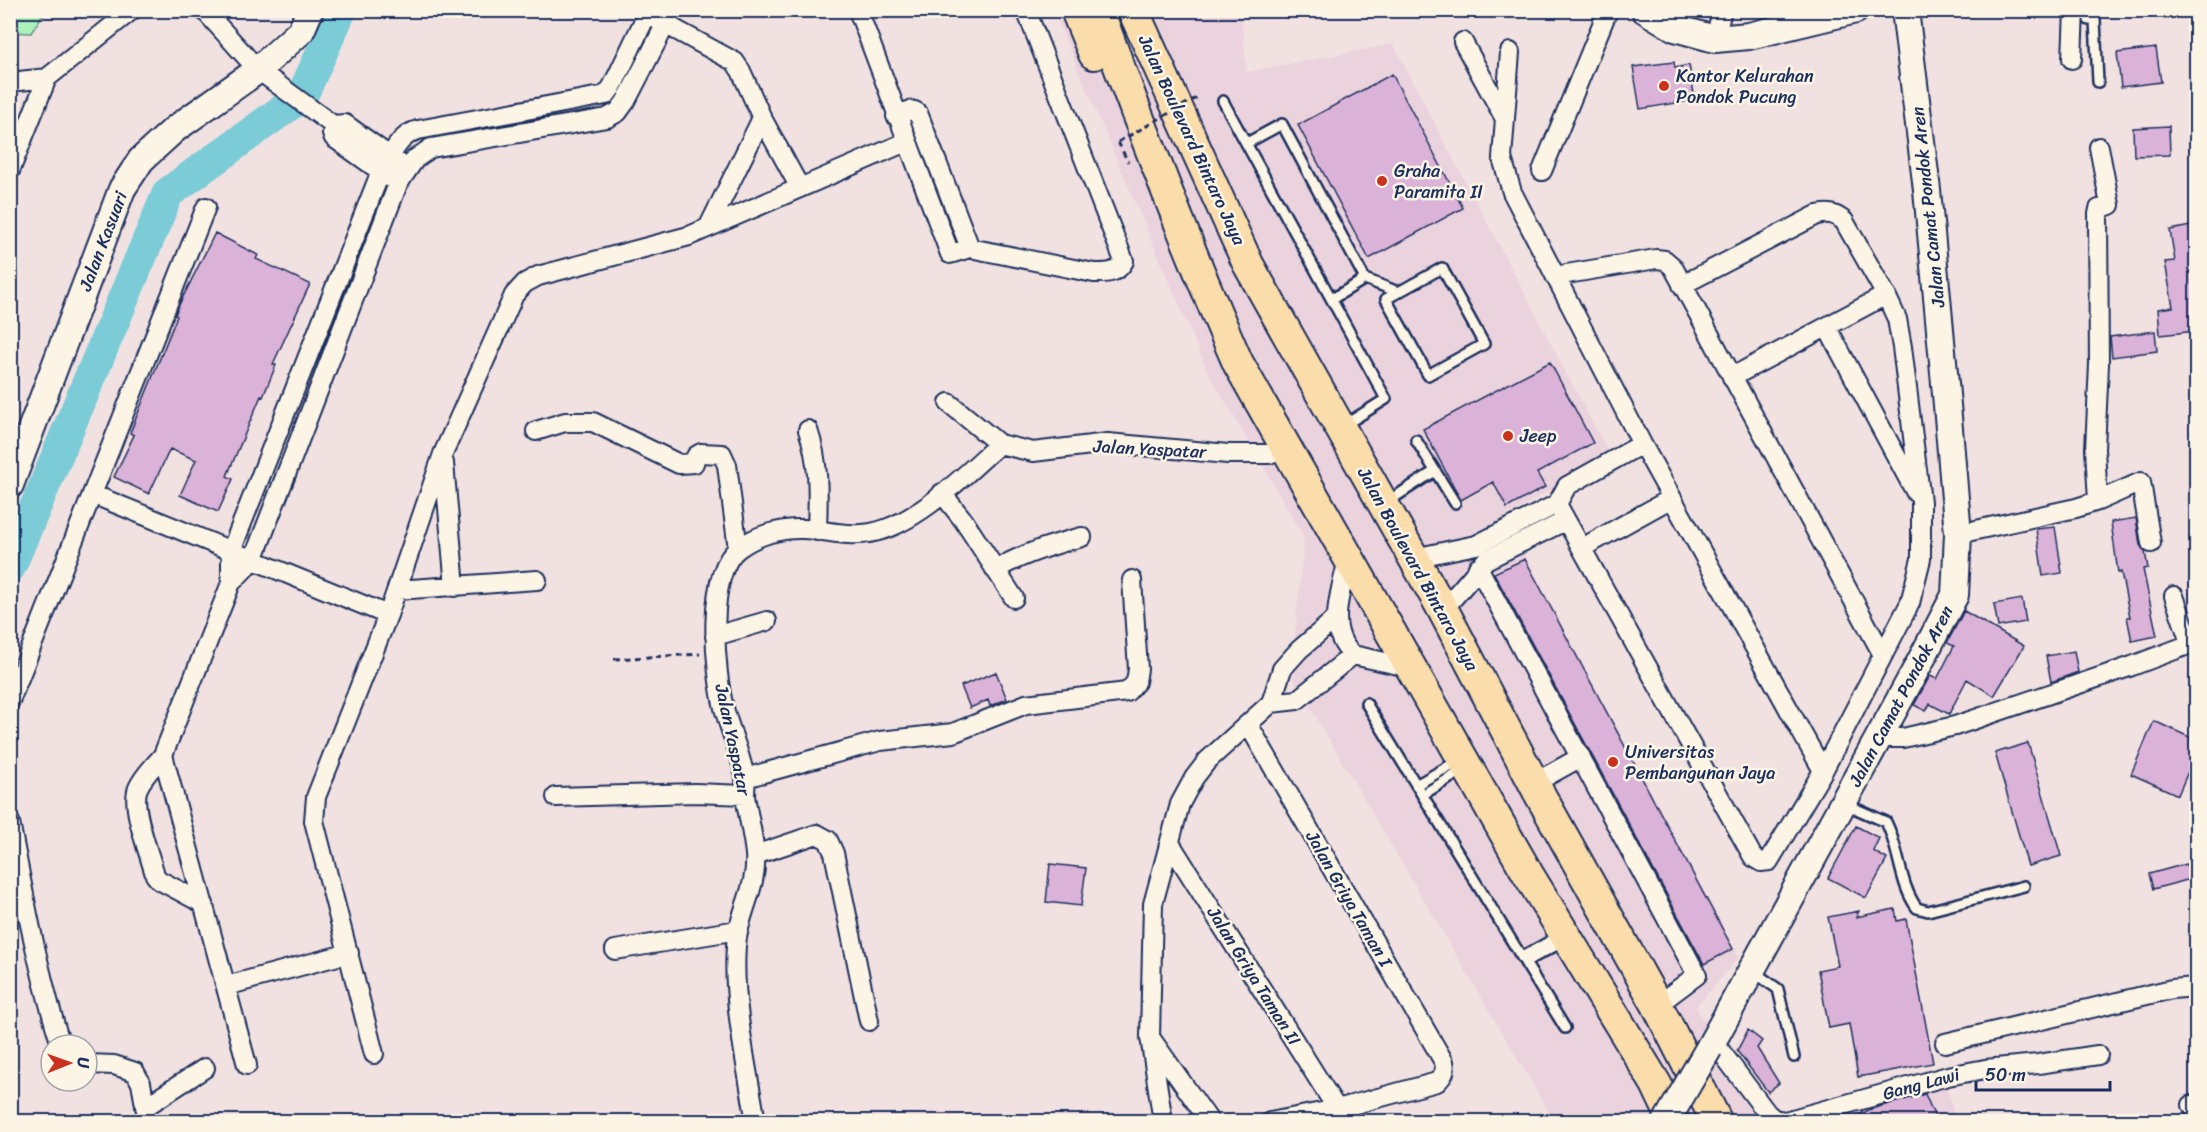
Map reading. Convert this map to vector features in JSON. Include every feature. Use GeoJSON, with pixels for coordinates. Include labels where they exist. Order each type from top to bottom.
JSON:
{"type":"FeatureCollection","features":[{"type":"Feature","properties":{"kind":"main road","name":"Jalan Kasuari"},"geometry":{"type":"LineString","coordinates":[[12,475],[122,189],[141,160],[176,129],[258,70],[302,31],[310,10]]}},
{"type":"Feature","properties":{"kind":"main road"},"geometry":{"type":"LineString","coordinates":[[1076,10],[1118,109],[1155,163]]}},
{"type":"Feature","properties":{"kind":"main road","name":"Jalan Boulevard Bintaro Jaya"},"geometry":{"type":"LineString","coordinates":[[1098,10],[1199,276],[1238,363],[1528,874],[1656,1084],[1674,1122]]}},
{"type":"Feature","properties":{"kind":"main road","name":"Jalan Boulevard Bintaro Jaya"},"geometry":{"type":"LineString","coordinates":[[1133,10],[1243,251],[1443,610],[1536,788],[1657,1005],[1717,1122]]}},
{"type":"Feature","properties":{"kind":"main road"},"geometry":{"type":"LineString","coordinates":[[1645,10],[1675,28],[1715,39],[1749,36],[1840,12]]}},
{"type":"Feature","properties":{"kind":"main road","name":"Jalan Camat Pondok Aren"},"geometry":{"type":"LineString","coordinates":[[1666,1122],[1752,970],[1955,595],[1958,534],[1927,190],[1905,10]]}},
{"type":"Feature","properties":{"kind":"main road"},"geometry":{"type":"LineString","coordinates":[[1199,276],[1209,248],[1217,242],[1228,242],[1243,251]]}},
{"type":"Feature","properties":{"kind":"street"},"geometry":{"type":"LineString","coordinates":[[11,171],[47,78],[132,10]]}},
{"type":"Feature","properties":{"kind":"street"},"geometry":{"type":"LineString","coordinates":[[204,10],[258,70],[332,124],[334,138],[385,164],[403,177]]}},
{"type":"Feature","properties":{"kind":"street"},"geometry":{"type":"LineString","coordinates":[[858,10],[948,251],[954,255],[970,248],[1094,273],[1113,272],[1120,268],[1124,261],[1026,10]]}},
{"type":"Feature","properties":{"kind":"street"},"geometry":{"type":"LineString","coordinates":[[1542,171],[1608,10]]}},
{"type":"Feature","properties":{"kind":"street"},"geometry":{"type":"LineString","coordinates":[[1715,39],[1722,10]]}},
{"type":"Feature","properties":{"kind":"street"},"geometry":{"type":"LineString","coordinates":[[2072,59],[2074,10]]}},
{"type":"Feature","properties":{"kind":"street"},"geometry":{"type":"LineString","coordinates":[[204,904],[159,880],[155,874],[136,806],[136,793],[139,785],[163,755],[231,583],[231,551],[385,164],[402,138],[411,132],[606,95],[612,87],[646,12],[669,17],[735,62],[800,188]]}},
{"type":"Feature","properties":{"kind":"street"},"geometry":{"type":"LineString","coordinates":[[231,583],[253,560],[403,177],[416,159],[431,148],[607,118],[618,112],[626,101],[669,17]]}},
{"type":"Feature","properties":{"kind":"street"},"geometry":{"type":"LineString","coordinates":[[1463,42],[1505,120]]}},
{"type":"Feature","properties":{"kind":"street"},"geometry":{"type":"LineString","coordinates":[[1510,52],[1502,158],[1506,176],[1642,444],[1823,771]]}},
{"type":"Feature","properties":{"kind":"street"},"geometry":{"type":"LineString","coordinates":[[10,82],[47,78]]}},
{"type":"Feature","properties":{"kind":"street"},"geometry":{"type":"LineString","coordinates":[[896,116],[909,110],[915,110],[918,113],[970,248]]}},
{"type":"Feature","properties":{"kind":"street"},"geometry":{"type":"LineString","coordinates":[[709,226],[762,118]]}},
{"type":"Feature","properties":{"kind":"street"},"geometry":{"type":"LineString","coordinates":[[374,1054],[314,821],[316,797],[388,615],[443,454],[514,295],[525,283],[538,276],[689,236],[906,142]]}},
{"type":"Feature","properties":{"kind":"street"},"geometry":{"type":"LineString","coordinates":[[2098,147],[2110,205],[2099,209],[2098,214],[2099,364],[2096,449],[2098,501]]}},
{"type":"Feature","properties":{"kind":"street"},"geometry":{"type":"LineString","coordinates":[[10,701],[206,207]]}},
{"type":"Feature","properties":{"kind":"street"},"geometry":{"type":"LineString","coordinates":[[1557,504],[1753,857],[1761,862],[1769,861],[1823,771],[1910,603],[1921,559],[1921,502],[1902,347],[1897,319],[1886,295],[1844,221],[1837,215],[1827,213],[1817,215],[1682,285]]}},
{"type":"Feature","properties":{"kind":"street"},"geometry":{"type":"LineString","coordinates":[[1555,276],[1656,259],[1665,260],[1673,267],[1883,655]]}},
{"type":"Feature","properties":{"kind":"street"},"geometry":{"type":"LineString","coordinates":[[1732,377],[1886,295]]}},
{"type":"Feature","properties":{"kind":"street"},"geometry":{"type":"LineString","coordinates":[[1827,327],[1921,502]]}},
{"type":"Feature","properties":{"kind":"street"},"geometry":{"type":"LineString","coordinates":[[949,403],[999,444]]}},
{"type":"Feature","properties":{"kind":"street"},"geometry":{"type":"LineString","coordinates":[[536,431],[565,422],[593,422],[679,464],[694,463],[696,456],[701,453],[722,454],[727,465],[738,549]]}},
{"type":"Feature","properties":{"kind":"street"},"geometry":{"type":"LineString","coordinates":[[808,430],[818,470],[817,531]]}},
{"type":"Feature","properties":{"kind":"street","name":"Jalan Yaspatar"},"geometry":{"type":"LineString","coordinates":[[756,1122],[744,1053],[735,961],[738,930],[753,884],[755,855],[745,787],[724,706],[716,645],[718,582],[726,562],[738,549],[760,536],[782,530],[803,529],[844,535],[871,533],[902,522],[942,494],[999,444],[1033,452],[1107,443],[1228,454],[1269,454],[1285,448]]}},
{"type":"Feature","properties":{"kind":"street"},"geometry":{"type":"LineString","coordinates":[[1443,610],[1480,557],[1557,504],[1567,486],[1642,444]]}},
{"type":"Feature","properties":{"kind":"street"},"geometry":{"type":"LineString","coordinates":[[443,454],[455,587]]}},
{"type":"Feature","properties":{"kind":"street"},"geometry":{"type":"LineString","coordinates":[[1958,534],[2076,508],[2141,482],[2151,543]]}},
{"type":"Feature","properties":{"kind":"street"},"geometry":{"type":"LineString","coordinates":[[92,494],[388,615]]}},
{"type":"Feature","properties":{"kind":"street"},"geometry":{"type":"LineString","coordinates":[[942,494],[964,521],[1014,598]]}},
{"type":"Feature","properties":{"kind":"street"},"geometry":{"type":"LineString","coordinates":[[1582,548],[1672,498]]}},
{"type":"Feature","properties":{"kind":"street"},"geometry":{"type":"LineString","coordinates":[[1413,558],[1480,557],[1565,521]]}},
{"type":"Feature","properties":{"kind":"street"},"geometry":{"type":"LineString","coordinates":[[995,570],[1048,546],[1082,537]]}},
{"type":"Feature","properties":{"kind":"street"},"geometry":{"type":"LineString","coordinates":[[1349,556],[1335,619],[1338,631],[1353,655],[1412,668]]}},
{"type":"Feature","properties":{"kind":"street"},"geometry":{"type":"LineString","coordinates":[[1480,557],[1583,762],[1697,975],[1657,1005]]}},
{"type":"Feature","properties":{"kind":"street"},"geometry":{"type":"LineString","coordinates":[[397,590],[537,580]]}},
{"type":"Feature","properties":{"kind":"street"},"geometry":{"type":"LineString","coordinates":[[556,797],[695,793],[745,787],[880,741],[953,732],[1026,704],[1127,692],[1136,682],[1138,669],[1132,580]]}},
{"type":"Feature","properties":{"kind":"street"},"geometry":{"type":"LineString","coordinates":[[1880,734],[1890,738],[1904,738],[1954,726],[2194,644],[2174,596]]}},
{"type":"Feature","properties":{"kind":"street"},"geometry":{"type":"LineString","coordinates":[[1163,1122],[1150,1037],[1153,904],[1180,804],[1194,778],[1207,761],[1270,703],[1282,669],[1299,650],[1335,619]]}},
{"type":"Feature","properties":{"kind":"street"},"geometry":{"type":"LineString","coordinates":[[716,645],[767,621]]}},
{"type":"Feature","properties":{"kind":"street"},"geometry":{"type":"LineString","coordinates":[[1270,703],[1298,699],[1353,655]]}},
{"type":"Feature","properties":{"kind":"street","name":"Jalan Griya Taman I"},"geometry":{"type":"LineString","coordinates":[[1248,724],[1444,1062],[1443,1076],[1437,1082],[1337,1109]]}},
{"type":"Feature","properties":{"kind":"street"},"geometry":{"type":"LineString","coordinates":[[163,755],[247,1065]]}},
{"type":"Feature","properties":{"kind":"street"},"geometry":{"type":"LineString","coordinates":[[1536,788],[1583,762]]}},
{"type":"Feature","properties":{"kind":"street"},"geometry":{"type":"LineString","coordinates":[[10,822],[45,994],[57,1033]]}},
{"type":"Feature","properties":{"kind":"street"},"geometry":{"type":"LineString","coordinates":[[755,855],[817,834],[828,840],[834,854],[869,1021]]}},
{"type":"Feature","properties":{"kind":"street","name":"Jalan Griya Taman II"},"geometry":{"type":"LineString","coordinates":[[1170,843],[1337,1109]]}},
{"type":"Feature","properties":{"kind":"street"},"geometry":{"type":"LineString","coordinates":[[615,950],[738,930]]}},
{"type":"Feature","properties":{"kind":"street"},"geometry":{"type":"LineString","coordinates":[[226,986],[349,953]]}},
{"type":"Feature","properties":{"kind":"street"},"geometry":{"type":"LineString","coordinates":[[1945,1043],[2172,989],[2196,987]]}},
{"type":"Feature","properties":{"kind":"street"},"geometry":{"type":"LineString","coordinates":[[1150,1037],[1210,1122]]}},
{"type":"Feature","properties":{"kind":"street","name":"Gang Lawi"},"geometry":{"type":"LineString","coordinates":[[1711,1044],[1767,1113],[1774,1119],[1785,1121],[1948,1076],[1985,1069],[2098,1055]]}},
{"type":"Feature","properties":{"kind":"street"},"geometry":{"type":"LineString","coordinates":[[99,1064],[114,1065],[135,1072],[141,1083],[147,1114],[205,1068]]}},
{"type":"Feature","properties":{"kind":"street"},"geometry":{"type":"LineString","coordinates":[[1270,1122],[1337,1109]]}},
{"type":"Feature","properties":{"kind":"lane"},"geometry":{"type":"LineString","coordinates":[[2088,10],[2089,20],[2094,20],[2098,82]]}},
{"type":"Feature","properties":{"kind":"lane"},"geometry":{"type":"LineString","coordinates":[[1223,101],[1386,399],[1340,428]]}},
{"type":"Feature","properties":{"kind":"lane"},"geometry":{"type":"LineString","coordinates":[[1246,143],[1282,124],[1365,279],[1398,292]]}},
{"type":"Feature","properties":{"kind":"lane"},"geometry":{"type":"LineString","coordinates":[[1442,268],[1484,344],[1428,375],[1386,299],[1398,292],[1442,268]]}},
{"type":"Feature","properties":{"kind":"lane"},"geometry":{"type":"LineString","coordinates":[[1332,299],[1365,279]]}},
{"type":"Feature","properties":{"kind":"lane"},"geometry":{"type":"LineString","coordinates":[[1416,440],[1455,503]]}},
{"type":"Feature","properties":{"kind":"lane"},"geometry":{"type":"LineString","coordinates":[[1384,504],[1435,471]]}},
{"type":"Feature","properties":{"kind":"lane"},"geometry":{"type":"LineString","coordinates":[[1366,703],[1564,1028]]}},
{"type":"Feature","properties":{"kind":"lane"},"geometry":{"type":"LineString","coordinates":[[1416,785],[1465,763]]}},
{"type":"Feature","properties":{"kind":"lane"},"geometry":{"type":"LineString","coordinates":[[1422,795],[1465,763]]}},
{"type":"Feature","properties":{"kind":"lane"},"geometry":{"type":"LineString","coordinates":[[1843,803],[1886,822],[1893,836],[1911,899],[1917,908],[1928,911],[2024,886]]}},
{"type":"Feature","properties":{"kind":"lane"},"geometry":{"type":"LineString","coordinates":[[1523,960],[1567,935]]}},
{"type":"Feature","properties":{"kind":"lane"},"geometry":{"type":"LineString","coordinates":[[1752,970],[1778,989],[1794,1057]]}},
{"type":"Feature","properties":{"kind":"path"},"geometry":{"type":"LineString","coordinates":[[1118,142],[1200,96]]}},
{"type":"Feature","properties":{"kind":"path"},"geometry":{"type":"LineString","coordinates":[[614,659],[716,645]]}},
{"type":"Feature","properties":{"kind":"shaded area"},"geometry":{"type":"Polygon","coordinates":[[[1053,11],[1241,11],[1247,72],[1393,44],[1609,454],[1505,518],[1739,957],[1696,1007],[1758,1120],[1761,1121],[1640,1122],[1638,1118],[1630,1122],[1554,1121],[1291,675],[1304,537],[1207,370],[1053,11]]]}},
{"type":"Feature","properties":{"kind":"shaded area"},"geometry":{"type":"Polygon","coordinates":[[[1943,1074],[1956,1121],[1804,1122],[1943,1074]]]}},
{"type":"Feature","properties":{"kind":"green space"},"geometry":{"type":"Polygon","coordinates":[[[11,10],[45,11],[31,33],[11,32],[11,10]]]}},
{"type":"Feature","properties":{"kind":"building"},"geometry":{"type":"Polygon","coordinates":[[[2156,48],[2161,82],[2121,87],[2117,53],[2156,48]]]}},
{"type":"Feature","properties":{"kind":"building","name":"Kantor Kelurahan Pondok Pucung"},"geometry":{"type":"Polygon","coordinates":[[[1674,62],[1675,68],[1689,65],[1695,100],[1640,109],[1633,67],[1674,62]]]}},
{"type":"Feature","properties":{"kind":"building"},"geometry":{"type":"Polygon","coordinates":[[[1392,74],[1463,208],[1369,259],[1298,125],[1392,74]]]}},
{"type":"Feature","properties":{"kind":"building"},"geometry":{"type":"Polygon","coordinates":[[[2169,126],[2170,155],[2134,156],[2133,128],[2169,126]]]}},
{"type":"Feature","properties":{"kind":"building"},"geometry":{"type":"Polygon","coordinates":[[[2196,225],[2196,331],[2160,335],[2158,309],[2173,307],[2165,262],[2175,261],[2170,230],[2196,225]]]}},
{"type":"Feature","properties":{"kind":"building"},"geometry":{"type":"Polygon","coordinates":[[[215,233],[258,255],[256,259],[310,284],[273,364],[276,365],[263,397],[261,396],[227,476],[233,479],[218,512],[180,495],[196,460],[170,449],[149,494],[114,477],[134,435],[130,433],[177,316],[175,315],[178,307],[215,233]]]}},
{"type":"Feature","properties":{"kind":"building"},"geometry":{"type":"Polygon","coordinates":[[[2155,331],[2157,351],[2112,357],[2110,337],[2155,331]]]}},
{"type":"Feature","properties":{"kind":"building","name":"Jeep"},"geometry":{"type":"Polygon","coordinates":[[[1550,362],[1593,443],[1537,473],[1545,487],[1507,508],[1493,482],[1461,500],[1423,429],[1550,362]]]}},
{"type":"Feature","properties":{"kind":"building"},"geometry":{"type":"Polygon","coordinates":[[[2136,518],[2140,545],[2145,552],[2148,568],[2143,569],[2157,636],[2132,641],[2127,617],[2130,617],[2121,572],[2118,573],[2111,522],[2136,518]]]}},
{"type":"Feature","properties":{"kind":"building"},"geometry":{"type":"Polygon","coordinates":[[[2055,527],[2062,573],[2043,576],[2036,529],[2055,527]]]}},
{"type":"Feature","properties":{"kind":"building","name":"Universitas Pembangunan Jaya"},"geometry":{"type":"Polygon","coordinates":[[[1525,559],[1733,949],[1704,964],[1494,573],[1525,559]]]}},
{"type":"Feature","properties":{"kind":"building"},"geometry":{"type":"Polygon","coordinates":[[[2022,599],[2026,622],[1998,627],[1994,604],[2022,599]]]}},
{"type":"Feature","properties":{"kind":"building"},"geometry":{"type":"Polygon","coordinates":[[[1964,611],[2024,646],[1994,696],[1967,679],[1949,714],[1930,704],[1926,711],[1914,705],[1930,676],[1937,679],[1954,646],[1947,643],[1964,611]]]}},
{"type":"Feature","properties":{"kind":"building"},"geometry":{"type":"Polygon","coordinates":[[[2074,651],[2078,672],[2051,682],[2046,656],[2074,651]]]}},
{"type":"Feature","properties":{"kind":"building"},"geometry":{"type":"Polygon","coordinates":[[[996,672],[1007,699],[990,706],[988,700],[970,708],[961,686],[996,672]]]}},
{"type":"Feature","properties":{"kind":"building"},"geometry":{"type":"Polygon","coordinates":[[[2154,721],[2196,740],[2196,753],[2178,795],[2131,774],[2154,721]]]}},
{"type":"Feature","properties":{"kind":"building"},"geometry":{"type":"Polygon","coordinates":[[[2028,743],[2061,856],[2028,866],[1995,753],[2028,743]]]}},
{"type":"Feature","properties":{"kind":"building"},"geometry":{"type":"Polygon","coordinates":[[[1856,826],[1879,838],[1873,851],[1887,859],[1866,898],[1828,878],[1856,826]]]}},
{"type":"Feature","properties":{"kind":"building"},"geometry":{"type":"Polygon","coordinates":[[[1050,864],[1086,868],[1081,906],[1046,902],[1050,864]]]}},
{"type":"Feature","properties":{"kind":"building"},"geometry":{"type":"Polygon","coordinates":[[[2186,864],[2191,879],[2153,889],[2149,874],[2186,864]]]}},
{"type":"Feature","properties":{"kind":"building"},"geometry":{"type":"Polygon","coordinates":[[[1895,909],[1897,921],[1906,919],[1933,1063],[1858,1077],[1849,1024],[1829,1028],[1818,970],[1838,966],[1828,917],[1859,911],[1856,917],[1895,909]]]}},
{"type":"Feature","properties":{"kind":"building"},"geometry":{"type":"Polygon","coordinates":[[[1748,1030],[1762,1041],[1757,1048],[1779,1083],[1768,1092],[1737,1051],[1748,1030]]]}},
{"type":"Feature","properties":{"kind":"building"},"geometry":{"type":"Polygon","coordinates":[[[1925,1094],[1937,1122],[1844,1122],[1871,1109],[1925,1094]]]}},
{"type":"Feature","properties":{"kind":"waterway"},"geometry":{"type":"LineString","coordinates":[[10,567],[168,193],[302,96],[341,10]]}},
{"type":"Feature","properties":{"kind":"place","name":"Kantor Kelurahan Pondok Pucung"},"geometry":{"type":"Point","coordinates":[1664,86]}},
{"type":"Feature","properties":{"kind":"place","name":"Graha Paramita II"},"geometry":{"type":"Point","coordinates":[1382,181]}},
{"type":"Feature","properties":{"kind":"place","name":"Jeep"},"geometry":{"type":"Point","coordinates":[1508,436]}},
{"type":"Feature","properties":{"kind":"place","name":"Universitas Pembangunan Jaya"},"geometry":{"type":"Point","coordinates":[1613,762]}}]}
